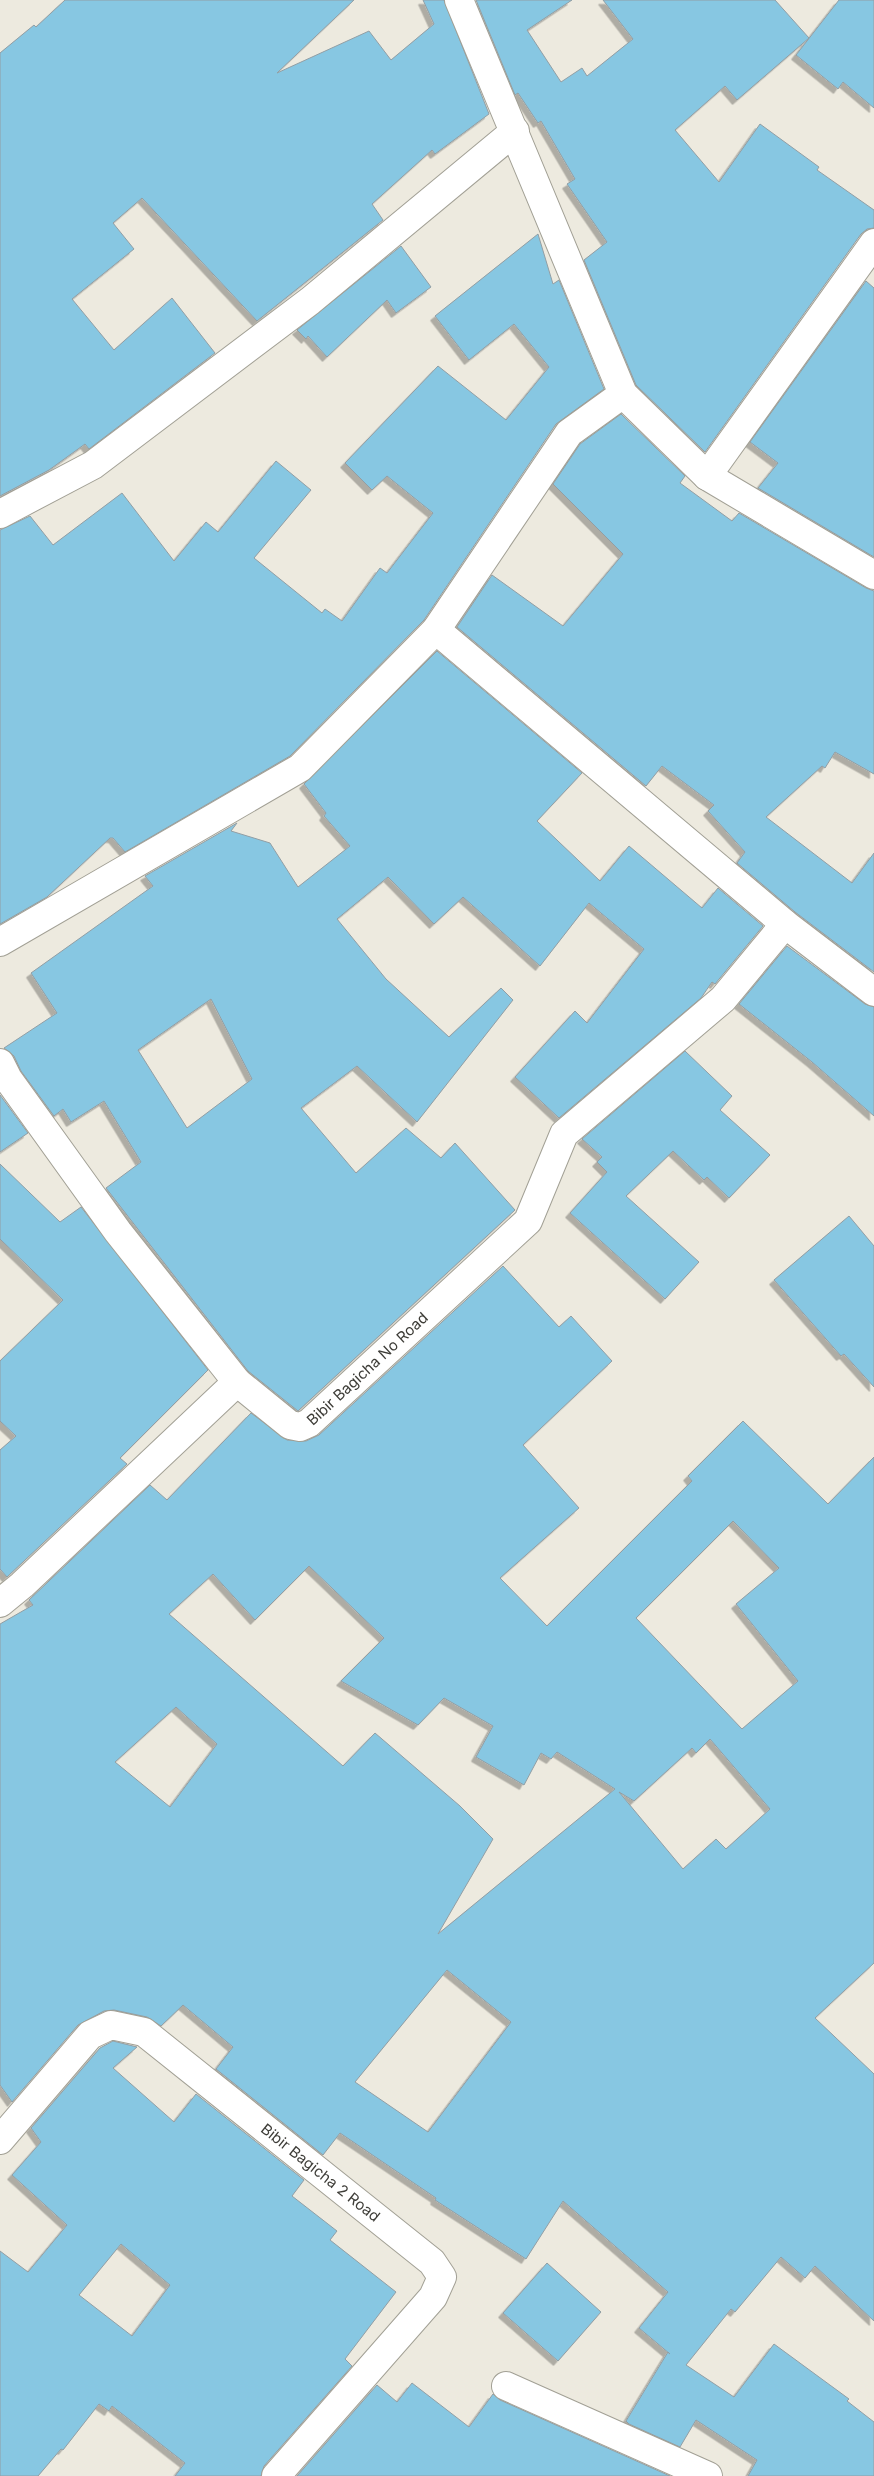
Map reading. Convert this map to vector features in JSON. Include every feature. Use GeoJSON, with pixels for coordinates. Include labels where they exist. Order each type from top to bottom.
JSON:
{"type":"FeatureCollection","features":[{"type":"Feature","properties":{"kind":"street"},"geometry":{"type":"LineString","coordinates":[[459,0],[623,394],[707,476],[874,575]]}},
{"type":"Feature","properties":{"kind":"street"},"geometry":{"type":"LineString","coordinates":[[0,514],[93,465],[310,301],[515,131]]}},
{"type":"Feature","properties":{"kind":"street"},"geometry":{"type":"LineString","coordinates":[[707,476],[874,243]]}},
{"type":"Feature","properties":{"kind":"street"},"geometry":{"type":"LineString","coordinates":[[0,942],[300,768],[436,630],[569,433],[623,394]]}},
{"type":"Feature","properties":{"kind":"street"},"geometry":{"type":"LineString","coordinates":[[436,630],[785,924],[874,992]]}},
{"type":"Feature","properties":{"kind":"street","name":"Bibir Bagicha No Road"},"geometry":{"type":"LineString","coordinates":[[0,1063],[8,1080],[118,1232],[236,1382],[290,1426],[300,1427],[309,1423],[528,1221],[564,1134],[723,999],[785,924]]}},
{"type":"Feature","properties":{"kind":"street"},"geometry":{"type":"LineString","coordinates":[[0,1603],[22,1585],[236,1382]]}},
{"type":"Feature","properties":{"kind":"street","name":"Bibir Bagicha 2 Road"},"geometry":{"type":"LineString","coordinates":[[0,2140],[90,2035],[111,2025],[144,2032],[432,2262],[442,2277],[433,2297],[276,2476]]}},
{"type":"Feature","properties":{"kind":"street"},"geometry":{"type":"LineString","coordinates":[[506,2386],[708,2476]]}},
{"type":"Feature","properties":{"kind":"building"},"geometry":{"type":"Polygon","coordinates":[[[65,0],[354,0],[277,73],[369,31],[391,60],[434,24],[423,0],[444,0],[489,114],[435,154],[432,150],[372,204],[383,220],[257,321],[142,198],[113,223],[134,249],[72,299],[114,350],[172,298],[215,353],[89,449],[85,444],[49,470],[0,496],[0,53],[34,25],[36,27],[65,0]]]}},
{"type":"Feature","properties":{"kind":"building"},"geometry":{"type":"Polygon","coordinates":[[[476,0],[572,0],[527,30],[561,82],[582,68],[587,76],[633,39],[603,0],[775,0],[809,38],[737,100],[725,86],[675,130],[719,182],[760,124],[819,167],[817,170],[874,210],[874,228],[867,229],[861,234],[705,452],[636,385],[584,260],[607,242],[567,184],[575,179],[541,121],[538,123],[518,93],[515,95],[476,0]]]}},
{"type":"Feature","properties":{"kind":"building"},"geometry":{"type":"Polygon","coordinates":[[[839,0],[874,0],[874,108],[843,82],[838,89],[796,55],[839,0]]]}},
{"type":"Feature","properties":{"kind":"building"},"geometry":{"type":"Polygon","coordinates":[[[538,234],[553,284],[559,280],[604,389],[556,424],[424,620],[290,756],[125,852],[113,838],[110,838],[47,897],[0,924],[0,530],[30,516],[53,545],[122,493],[174,561],[206,522],[218,532],[276,461],[311,490],[254,558],[322,613],[325,609],[342,621],[380,568],[387,573],[433,513],[387,476],[372,490],[345,463],[438,366],[506,420],[549,367],[514,324],[469,360],[435,316],[538,234]]]}},
{"type":"Feature","properties":{"kind":"building"},"geometry":{"type":"Polygon","coordinates":[[[401,246],[431,287],[396,313],[387,300],[327,357],[308,336],[306,339],[297,330],[401,246]]]}},
{"type":"Feature","properties":{"kind":"building"},"geometry":{"type":"Polygon","coordinates":[[[866,281],[874,288],[874,557],[758,488],[778,463],[750,442],[866,281]]]}},
{"type":"Feature","properties":{"kind":"building"},"geometry":{"type":"Polygon","coordinates":[[[621,414],[685,476],[680,483],[732,521],[739,513],[874,591],[874,774],[835,752],[825,768],[822,766],[766,817],[852,883],[874,853],[874,972],[795,912],[737,863],[745,852],[708,811],[714,805],[662,766],[646,786],[457,627],[492,575],[563,626],[623,554],[553,484],[580,444],[621,414]]]}},
{"type":"Feature","properties":{"kind":"building"},"geometry":{"type":"Polygon","coordinates":[[[437,651],[582,773],[537,821],[600,881],[629,846],[702,908],[718,888],[763,926],[715,984],[712,982],[701,998],[559,1118],[515,1077],[575,1011],[587,1023],[644,949],[589,903],[540,966],[463,897],[434,924],[388,877],[337,919],[386,979],[449,1037],[501,988],[513,1000],[417,1122],[357,1066],[301,1108],[356,1173],[406,1128],[441,1158],[455,1143],[515,1210],[298,1411],[248,1371],[106,1188],[141,1162],[104,1101],[71,1122],[63,1109],[54,1116],[21,1071],[14,1056],[4,1048],[57,1013],[31,973],[153,886],[145,876],[237,823],[231,831],[270,843],[298,887],[350,846],[324,816],[326,813],[304,784],[437,651]],[[211,999],[138,1050],[187,1128],[252,1079],[211,999]]]}},
{"type":"Feature","properties":{"kind":"building"},"geometry":{"type":"Polygon","coordinates":[[[787,946],[865,1004],[874,1007],[874,1116],[812,1062],[739,1004],[787,946]]]}},
{"type":"Feature","properties":{"kind":"building"},"geometry":{"type":"Polygon","coordinates":[[[685,1051],[732,1096],[720,1110],[770,1155],[729,1198],[707,1177],[704,1180],[673,1151],[626,1196],[699,1262],[665,1299],[570,1213],[607,1172],[597,1162],[602,1157],[582,1139],[685,1051]]]}},
{"type":"Feature","properties":{"kind":"building"},"geometry":{"type":"Polygon","coordinates":[[[0,1095],[28,1133],[0,1152],[0,1095]]]}},
{"type":"Feature","properties":{"kind":"building"},"geometry":{"type":"Polygon","coordinates":[[[0,1164],[60,1222],[81,1207],[208,1370],[120,1458],[127,1464],[7,1577],[0,1569],[0,1450],[16,1436],[0,1421],[0,1361],[63,1300],[0,1239],[0,1164]]]}},
{"type":"Feature","properties":{"kind":"building"},"geometry":{"type":"Polygon","coordinates":[[[849,1216],[874,1246],[874,1387],[844,1354],[841,1356],[774,1280],[849,1216]]]}},
{"type":"Feature","properties":{"kind":"building"},"geometry":{"type":"Polygon","coordinates":[[[503,1266],[559,1327],[571,1316],[612,1361],[523,1445],[579,1508],[500,1578],[547,1626],[692,1481],[688,1476],[743,1421],[828,1504],[874,1457],[874,1963],[815,2018],[874,2074],[874,2321],[815,2266],[805,2278],[781,2257],[735,2312],[731,2309],[686,2365],[734,2397],[774,2344],[849,2399],[847,2401],[874,2422],[874,2476],[748,2476],[757,2460],[696,2420],[680,2447],[629,2424],[626,2421],[668,2352],[639,2328],[668,2292],[563,2201],[526,2259],[435,2200],[436,2198],[340,2133],[323,2155],[216,2069],[233,2047],[183,2005],[161,2026],[147,2017],[114,2010],[104,2011],[78,2025],[12,2102],[0,2085],[0,1624],[33,1605],[29,1600],[150,1485],[167,1500],[251,1413],[287,1440],[306,1441],[319,1435],[503,1266]],[[733,1521],[636,1618],[742,1729],[798,1681],[736,1604],[779,1568],[733,1521]],[[309,1566],[255,1620],[213,1574],[169,1614],[343,1766],[375,1733],[460,1806],[493,1839],[438,1934],[615,1789],[557,1752],[551,1759],[541,1753],[524,1785],[476,1757],[493,1726],[444,1698],[418,1725],[341,1681],[384,1638],[309,1566]],[[176,1707],[115,1762],[170,1807],[217,1744],[176,1707]],[[710,1739],[696,1753],[692,1748],[634,1801],[619,1792],[683,1869],[716,1839],[726,1849],[770,1809],[710,1739]],[[447,1970],[355,2082],[428,2132],[511,2022],[447,1970]]]}},
{"type":"Feature","properties":{"kind":"building"},"geometry":{"type":"Polygon","coordinates":[[[113,2041],[137,2047],[113,2068],[174,2122],[196,2094],[304,2180],[292,2196],[337,2231],[330,2240],[396,2292],[345,2359],[352,2366],[264,2466],[261,2476],[175,2476],[185,2463],[112,2406],[109,2411],[99,2404],[63,2450],[61,2449],[38,2476],[0,2476],[0,2251],[28,2272],[67,2225],[12,2175],[41,2142],[31,2128],[100,2048],[113,2041]],[[121,2244],[79,2295],[132,2336],[170,2285],[121,2244]]]}},
{"type":"Feature","properties":{"kind":"building"},"geometry":{"type":"Polygon","coordinates":[[[547,2263],[601,2312],[558,2361],[503,2313],[547,2263]]]}},
{"type":"Feature","properties":{"kind":"building"},"geometry":{"type":"Polygon","coordinates":[[[412,2383],[469,2427],[493,2394],[500,2400],[670,2476],[297,2476],[377,2385],[397,2402],[412,2383]]]}}]}
